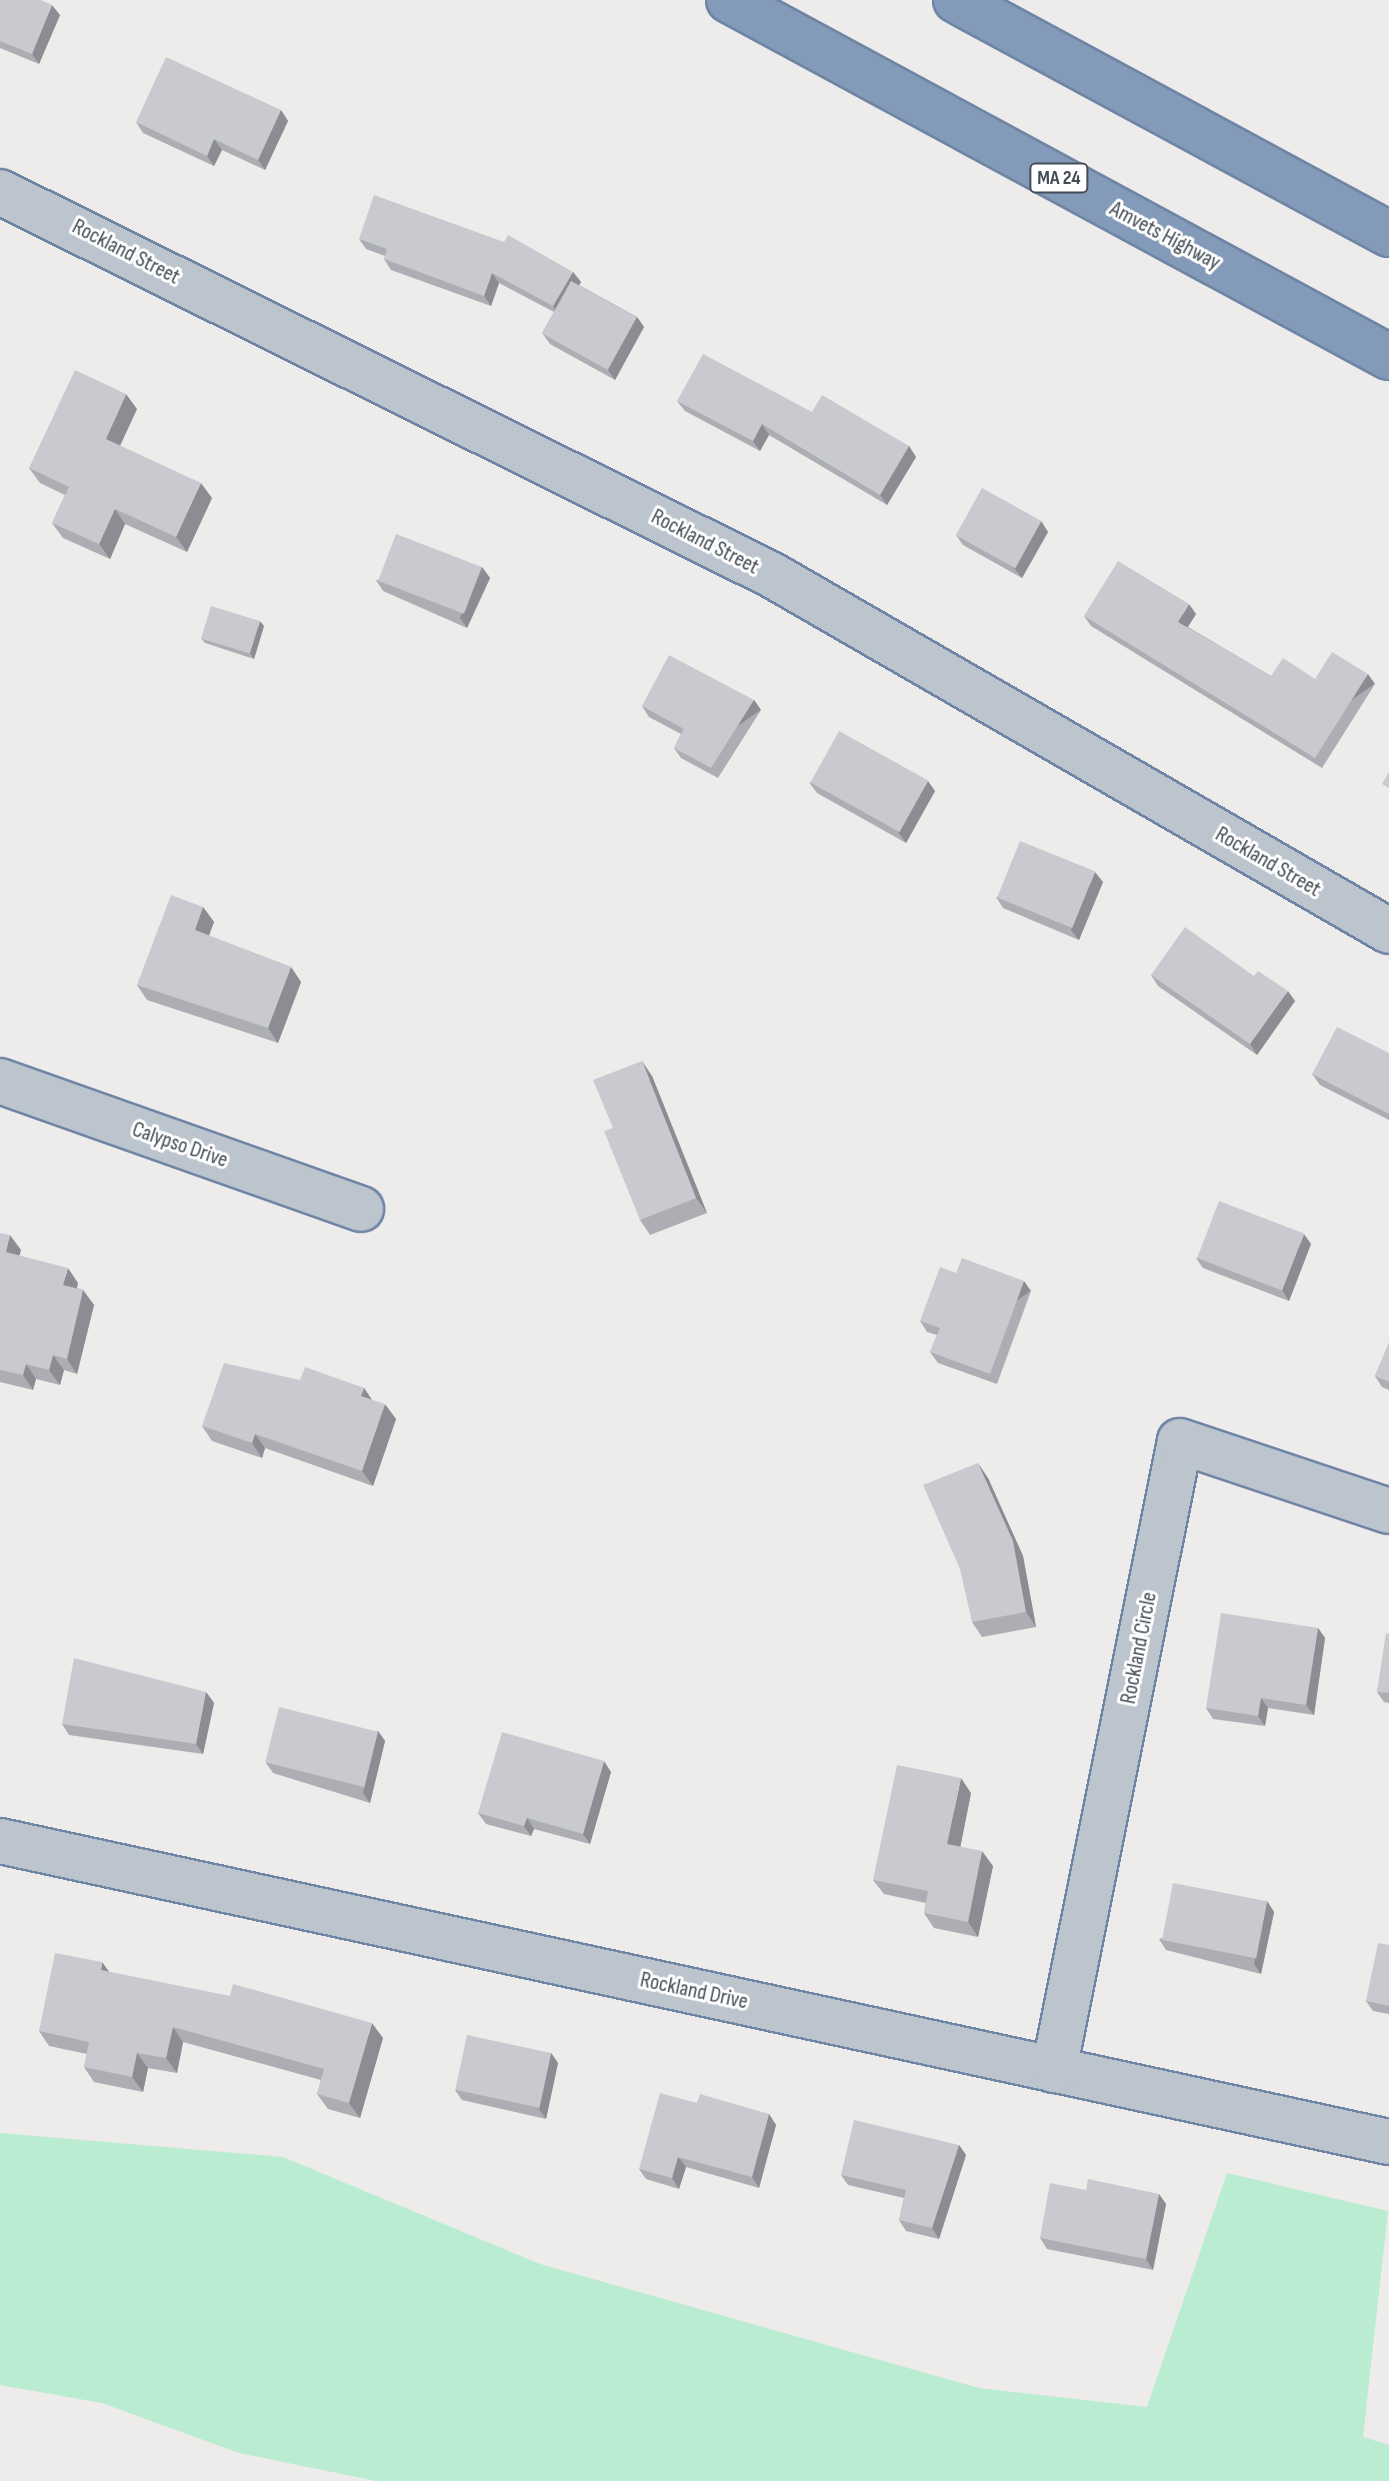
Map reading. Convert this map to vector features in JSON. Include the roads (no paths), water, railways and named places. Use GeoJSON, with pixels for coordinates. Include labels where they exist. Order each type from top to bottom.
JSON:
{"type":"FeatureCollection","features":[{"type":"Feature","properties":{"kind":"highway","name":"Amvets Highway"},"geometry":{"type":"LineString","coordinates":[[729,0],[1389,357]]}},
{"type":"Feature","properties":{"kind":"highway"},"geometry":{"type":"LineString","coordinates":[[956,0],[1389,234]]}},
{"type":"Feature","properties":{"kind":"street","name":"Rockland Street"},"geometry":{"type":"LineString","coordinates":[[0,192],[772,575],[1389,931]]}},
{"type":"Feature","properties":{"kind":"street","name":"Calypso Drive"},"geometry":{"type":"LineString","coordinates":[[0,1081],[361,1209]]}},
{"type":"Feature","properties":{"kind":"street","name":"Rockland Circle"},"geometry":{"type":"LineString","coordinates":[[1054,2070],[1180,1441],[1389,1511]]}},
{"type":"Feature","properties":{"kind":"street","name":"Rockland Drive"},"geometry":{"type":"LineString","coordinates":[[0,1841],[1389,2142]]}}]}
